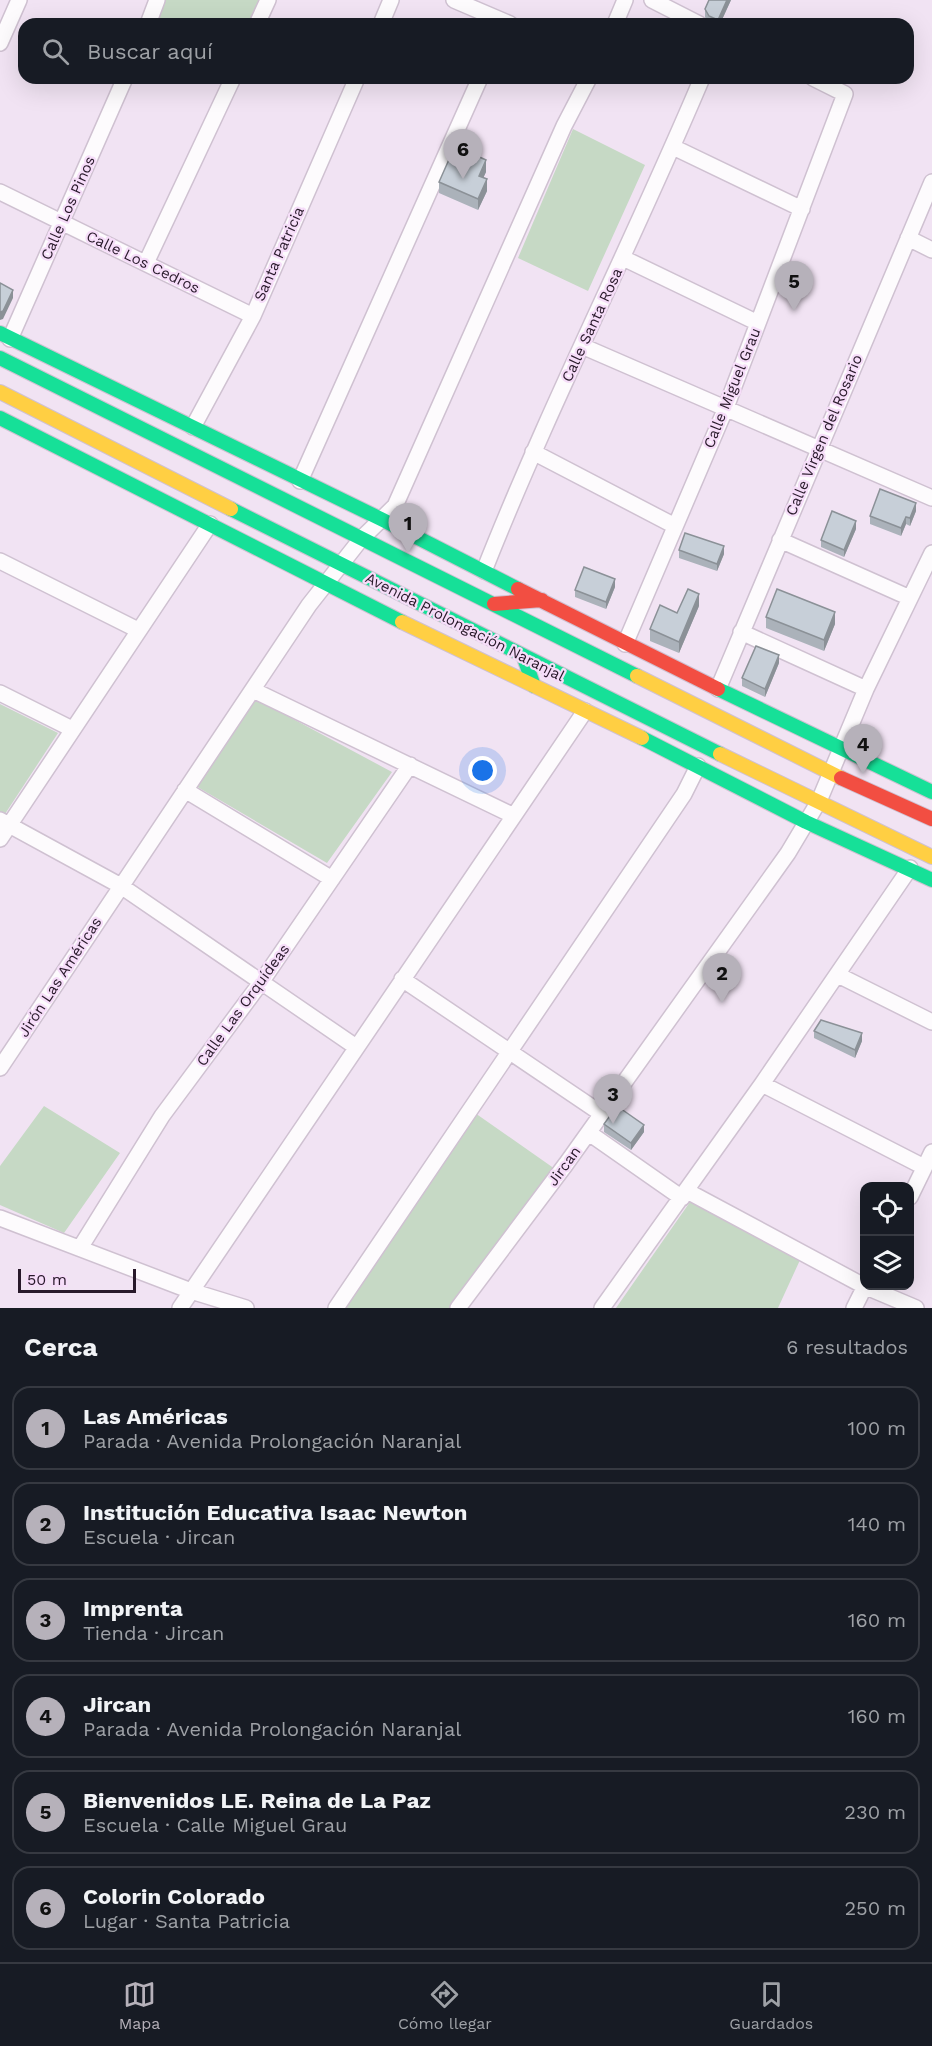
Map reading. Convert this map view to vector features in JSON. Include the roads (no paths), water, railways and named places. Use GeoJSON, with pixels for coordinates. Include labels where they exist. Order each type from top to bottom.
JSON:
{"type":"FeatureCollection","features":[{"type":"Feature","properties":{"kind":"main road"},"geometry":{"type":"LineString","coordinates":[[5,336],[383,520],[625,644],[932,792]]}},
{"type":"Feature","properties":{"kind":"main road"},"geometry":{"type":"LineString","coordinates":[[0,358],[830,772],[932,819]]}},
{"type":"Feature","properties":{"kind":"main road","name":"Avenida Prolongación Naranjal"},"geometry":{"type":"LineString","coordinates":[[0,392],[524,658],[932,857]]}},
{"type":"Feature","properties":{"kind":"main road","name":"Avenida Prolongación Naranjal"},"geometry":{"type":"LineString","coordinates":[[0,418],[325,585],[698,766],[806,822],[932,880]]}},
{"type":"Feature","properties":{"kind":"main road"},"geometry":{"type":"LineString","coordinates":[[494,604],[542,600]]}},
{"type":"Feature","properties":{"kind":"main road"},"geometry":{"type":"LineString","coordinates":[[524,658],[534,686]]}},
{"type":"Feature","properties":{"kind":"street"},"geometry":{"type":"LineString","coordinates":[[0,43],[19,0]]}},
{"type":"Feature","properties":{"kind":"street"},"geometry":{"type":"LineString","coordinates":[[150,18],[156,0]]}},
{"type":"Feature","properties":{"kind":"street"},"geometry":{"type":"LineString","coordinates":[[260,18],[268,0]]}},
{"type":"Feature","properties":{"kind":"street"},"geometry":{"type":"LineString","coordinates":[[384,18],[391,0]]}},
{"type":"Feature","properties":{"kind":"street"},"geometry":{"type":"LineString","coordinates":[[454,0],[495,18]]}},
{"type":"Feature","properties":{"kind":"street"},"geometry":{"type":"LineString","coordinates":[[618,18],[625,0]]}},
{"type":"Feature","properties":{"kind":"street"},"geometry":{"type":"LineString","coordinates":[[652,0],[687,18]]}},
{"type":"Feature","properties":{"kind":"street","name":"Calle Los Pinos"},"geometry":{"type":"LineString","coordinates":[[5,336],[61,222],[122,84]]}},
{"type":"Feature","properties":{"kind":"street"},"geometry":{"type":"LineString","coordinates":[[146,263],[230,84]]}},
{"type":"Feature","properties":{"kind":"street","name":"Santa Patricia"},"geometry":{"type":"LineString","coordinates":[[194,427],[252,316],[354,84]]}},
{"type":"Feature","properties":{"kind":"street"},"geometry":{"type":"LineString","coordinates":[[300,481],[477,84]]}},
{"type":"Feature","properties":{"kind":"street","name":"Jirón Las Américas"},"geometry":{"type":"LineString","coordinates":[[0,1068],[325,585],[361,539],[395,506],[564,126],[586,84]]}},
{"type":"Feature","properties":{"kind":"street","name":"Calle Santa Rosa"},"geometry":{"type":"LineString","coordinates":[[484,571],[533,452],[623,258],[699,84]]}},
{"type":"Feature","properties":{"kind":"street","name":"Calle Miguel Grau"},"geometry":{"type":"LineString","coordinates":[[625,644],[725,410],[845,94],[825,84]]}},
{"type":"Feature","properties":{"kind":"street"},"geometry":{"type":"LineString","coordinates":[[673,147],[802,209]]}},
{"type":"Feature","properties":{"kind":"street","name":"Calle Virgen del Rosario"},"geometry":{"type":"LineString","coordinates":[[718,689],[932,182]]}},
{"type":"Feature","properties":{"kind":"street","name":"Calle Los Cedros"},"geometry":{"type":"LineString","coordinates":[[0,192],[252,316]]}},
{"type":"Feature","properties":{"kind":"street"},"geometry":{"type":"LineString","coordinates":[[908,238],[932,250]]}},
{"type":"Feature","properties":{"kind":"street"},"geometry":{"type":"LineString","coordinates":[[623,258],[758,323]]}},
{"type":"Feature","properties":{"kind":"street"},"geometry":{"type":"LineString","coordinates":[[582,346],[932,498]]}},
{"type":"Feature","properties":{"kind":"street"},"geometry":{"type":"LineString","coordinates":[[533,452],[675,526]]}},
{"type":"Feature","properties":{"kind":"street"},"geometry":{"type":"LineString","coordinates":[[0,839],[5,823],[72,729],[210,524]]}},
{"type":"Feature","properties":{"kind":"street"},"geometry":{"type":"LineString","coordinates":[[780,540],[910,598]]}},
{"type":"Feature","properties":{"kind":"street","name":"Jircan"},"geometry":{"type":"LineString","coordinates":[[458,1308],[589,1133],[788,853],[819,801],[866,689],[932,553]]}},
{"type":"Feature","properties":{"kind":"street"},"geometry":{"type":"LineString","coordinates":[[0,561],[138,630]]}},
{"type":"Feature","properties":{"kind":"street"},"geometry":{"type":"LineString","coordinates":[[741,632],[866,689]]}},
{"type":"Feature","properties":{"kind":"street"},"geometry":{"type":"LineString","coordinates":[[253,690],[512,815]]}},
{"type":"Feature","properties":{"kind":"street"},"geometry":{"type":"LineString","coordinates":[[0,693],[72,729]]}},
{"type":"Feature","properties":{"kind":"street"},"geometry":{"type":"LineString","coordinates":[[180,1308],[512,815],[585,711]]}},
{"type":"Feature","properties":{"kind":"street","name":"Calle Las Orquídeas"},"geometry":{"type":"LineString","coordinates":[[80,1248],[162,1116],[262,981],[410,765]]}},
{"type":"Feature","properties":{"kind":"street"},"geometry":{"type":"LineString","coordinates":[[336,1308],[684,794],[698,766]]}},
{"type":"Feature","properties":{"kind":"street"},"geometry":{"type":"LineString","coordinates":[[185,790],[332,879]]}},
{"type":"Feature","properties":{"kind":"street"},"geometry":{"type":"LineString","coordinates":[[5,823],[121,886],[356,1047]]}},
{"type":"Feature","properties":{"kind":"street"},"geometry":{"type":"LineString","coordinates":[[602,1308],[762,1084],[910,868]]}},
{"type":"Feature","properties":{"kind":"street"},"geometry":{"type":"LineString","coordinates":[[838,975],[932,1022]]}},
{"type":"Feature","properties":{"kind":"street"},"geometry":{"type":"LineString","coordinates":[[402,979],[602,1114]]}},
{"type":"Feature","properties":{"kind":"street"},"geometry":{"type":"LineString","coordinates":[[762,1084],[924,1167]]}},
{"type":"Feature","properties":{"kind":"street"},"geometry":{"type":"LineString","coordinates":[[589,1133],[684,1194],[860,1283]]}},
{"type":"Feature","properties":{"kind":"street"},"geometry":{"type":"LineString","coordinates":[[914,1187],[932,1152]]}},
{"type":"Feature","properties":{"kind":"street"},"geometry":{"type":"LineString","coordinates":[[0,1218],[191,1291],[246,1308]]}},
{"type":"Feature","properties":{"kind":"street"},"geometry":{"type":"LineString","coordinates":[[854,1308],[863,1290]]}},
{"type":"Feature","properties":{"kind":"street"},"geometry":{"type":"LineString","coordinates":[[874,1290],[916,1308]]}},
{"type":"Feature","properties":{"kind":"place","name":"Colorin Colorado"},"geometry":{"type":"Point","coordinates":[463,179]}},
{"type":"Feature","properties":{"kind":"place","name":"Bienvenidos LE. Reina de La Paz"},"geometry":{"type":"Point","coordinates":[794,311]}},
{"type":"Feature","properties":{"kind":"place","name":"Las Américas"},"geometry":{"type":"Point","coordinates":[408,553]}},
{"type":"Feature","properties":{"kind":"place","name":"Jircan"},"geometry":{"type":"Point","coordinates":[863,774]}},
{"type":"Feature","properties":{"kind":"place","name":"Institución Educativa Isaac Newton"},"geometry":{"type":"Point","coordinates":[722,1003]}},
{"type":"Feature","properties":{"kind":"place","name":"Imprenta"},"geometry":{"type":"Point","coordinates":[613,1124]}}]}
